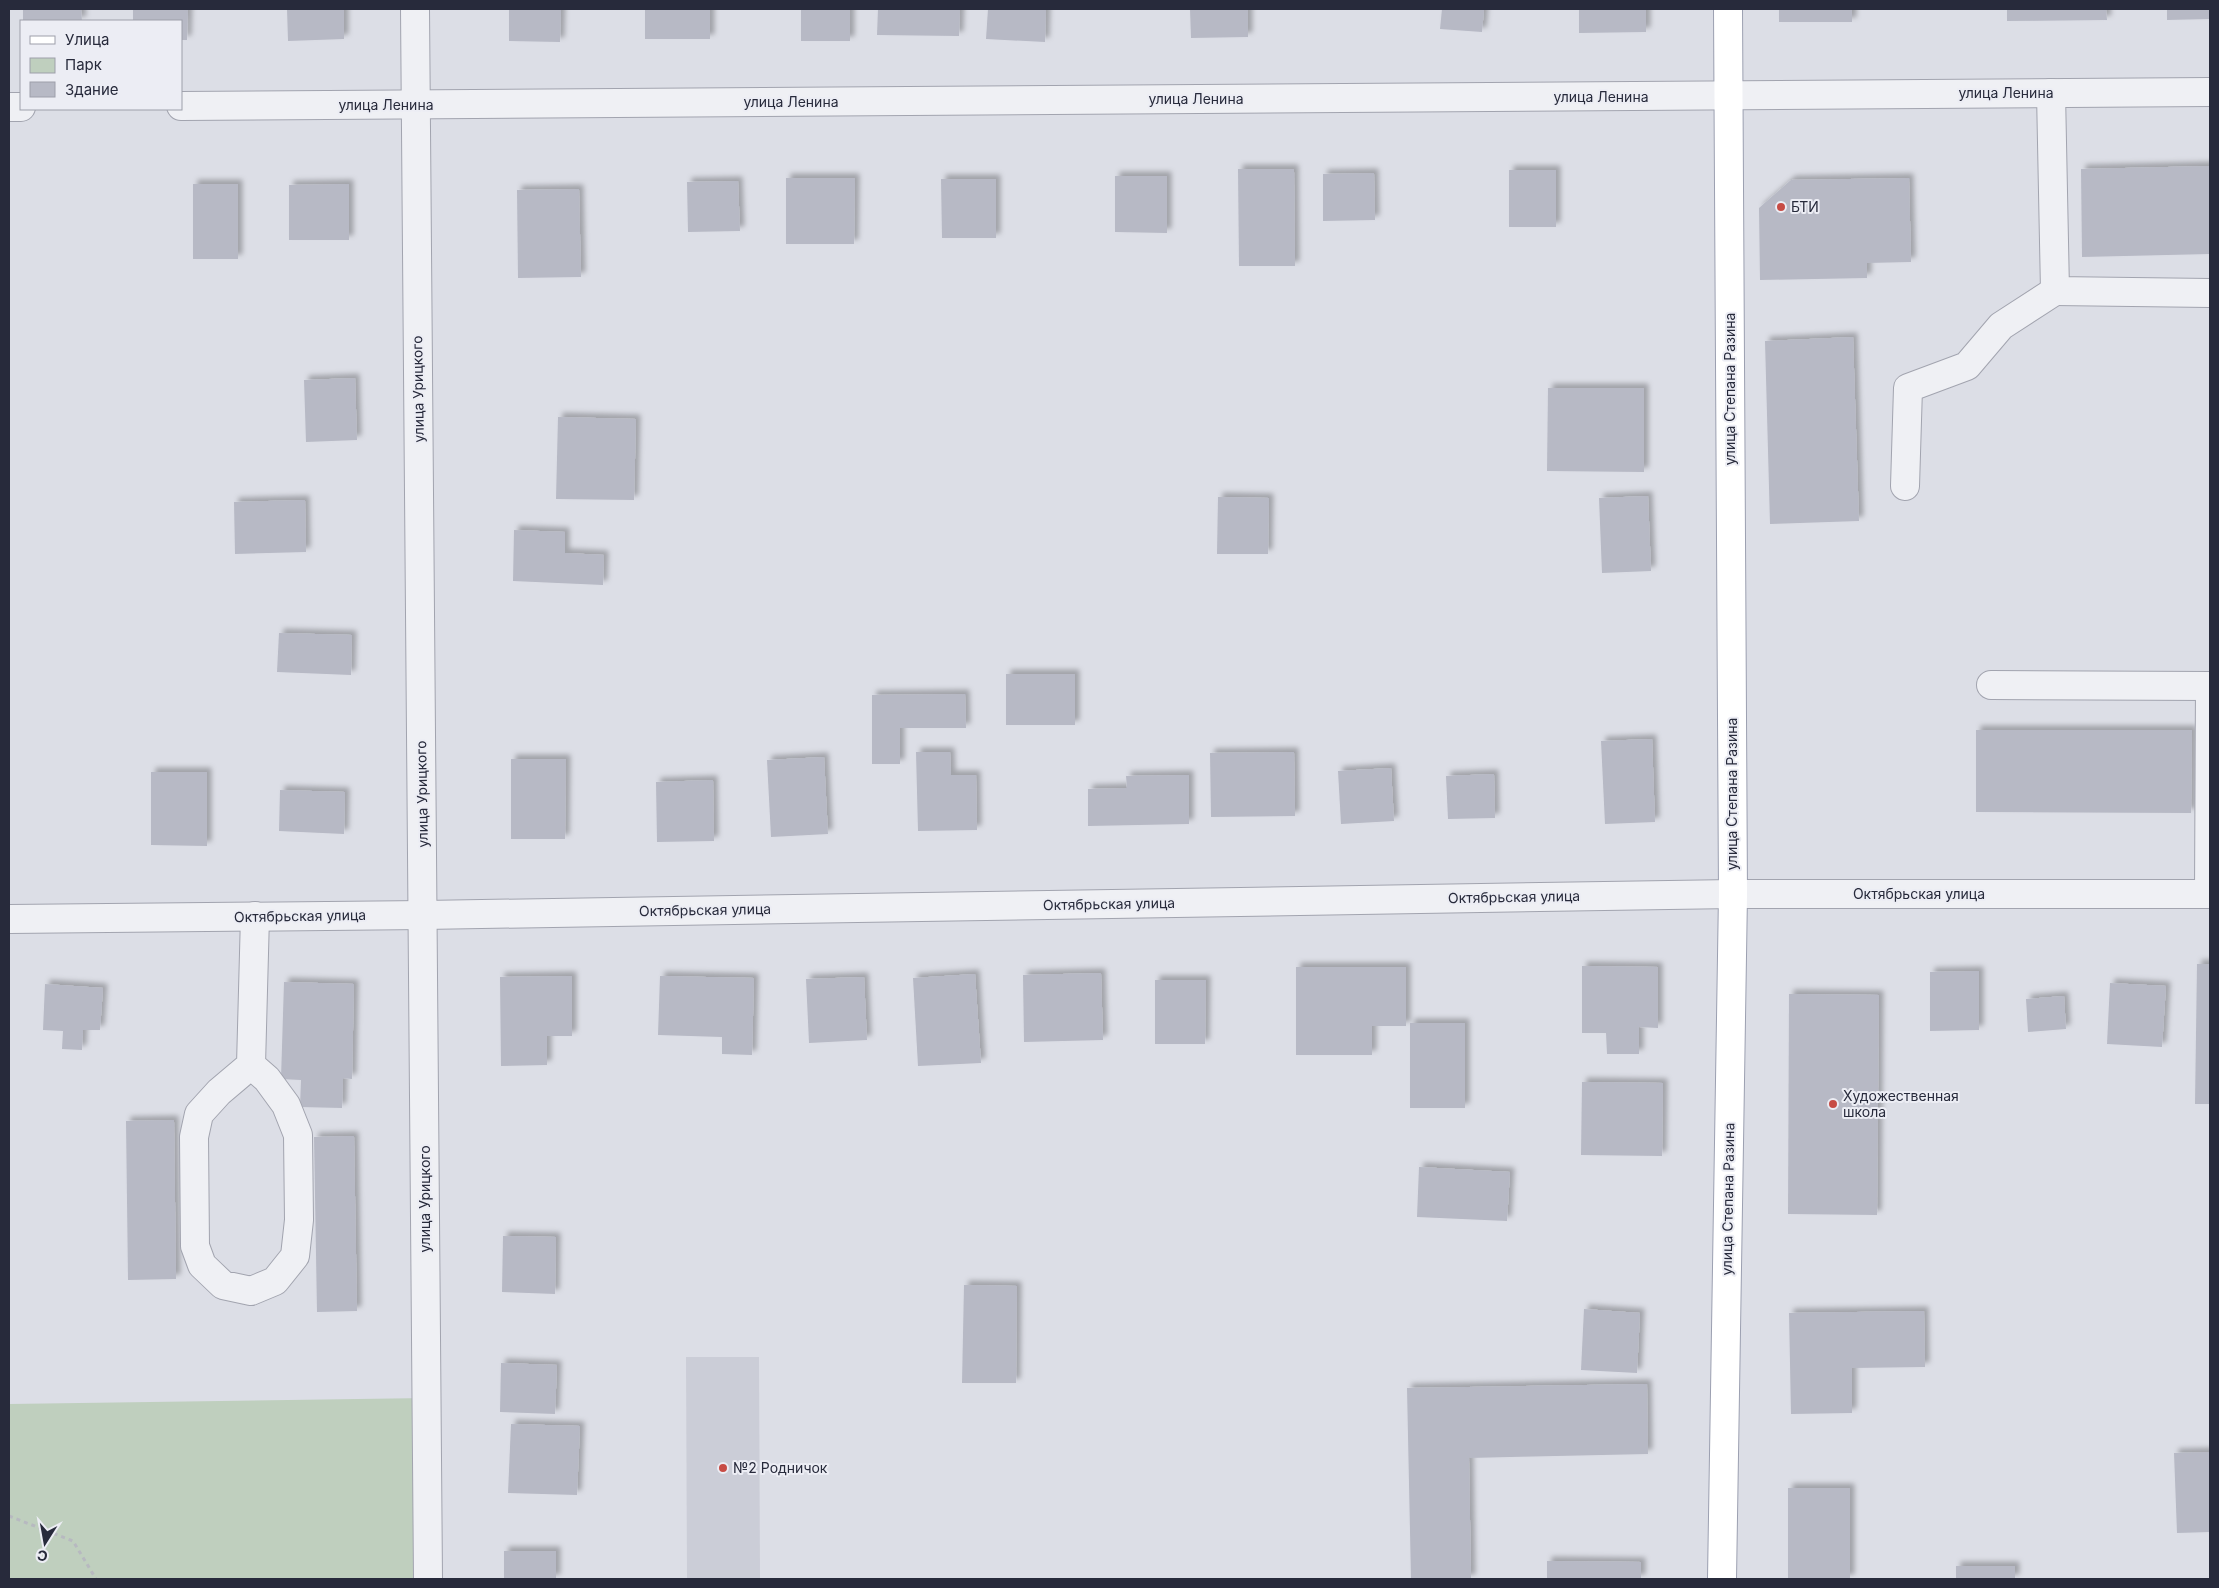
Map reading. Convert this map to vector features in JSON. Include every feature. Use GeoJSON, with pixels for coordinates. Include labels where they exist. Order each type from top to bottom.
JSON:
{"type":"FeatureCollection","features":[{"type":"Feature","properties":{"kind":"main road","name":"улица Степана Разина"},"geometry":{"type":"LineString","coordinates":[[1722,1579],[1733,894],[1728,9]]}},
{"type":"Feature","properties":{"kind":"street","name":"улица Урицкого"},"geometry":{"type":"LineString","coordinates":[[415,9],[428,1579]]}},
{"type":"Feature","properties":{"kind":"street","name":"улица Ленина"},"geometry":{"type":"LineString","coordinates":[[182,106],[2210,92]]}},
{"type":"Feature","properties":{"kind":"street"},"geometry":{"type":"LineString","coordinates":[[2051,93],[2055,291]]}},
{"type":"Feature","properties":{"kind":"street"},"geometry":{"type":"LineString","coordinates":[[1905,486],[1908,388],[1967,366],[2001,326],[2055,291],[2210,292]]}},
{"type":"Feature","properties":{"kind":"street"},"geometry":{"type":"LineString","coordinates":[[1991,685],[2210,686],[2210,894]]}},
{"type":"Feature","properties":{"kind":"street","name":"Октябрьская улица"},"geometry":{"type":"LineString","coordinates":[[9,919],[424,915],[1733,894],[2210,894]]}},
{"type":"Feature","properties":{"kind":"street"},"geometry":{"type":"LineString","coordinates":[[251,1065],[267,1079],[286,1105],[298,1135],[299,1220],[295,1256],[275,1281],[251,1291],[223,1285],[202,1265],[195,1246],[194,1137],[199,1114],[219,1092],[251,1065],[255,916]]}},
{"type":"Feature","properties":{"kind":"path"},"geometry":{"type":"LineString","coordinates":[[9,1516],[73,1541],[96,1579]]}},
{"type":"Feature","properties":{"kind":"shaded area","name":"№2 Родничок"},"geometry":{"type":"Polygon","coordinates":[[[686,1357],[759,1357],[760,1579],[687,1579],[686,1357]]]}},
{"type":"Feature","properties":{"kind":"green space"},"geometry":{"type":"Polygon","coordinates":[[[427,1398],[428,1579],[9,1579],[9,1404],[427,1398]]]}},
{"type":"Feature","properties":{"kind":"building"},"geometry":{"type":"Polygon","coordinates":[[[23,9],[81,9],[82,20],[23,20],[23,9]]]}},
{"type":"Feature","properties":{"kind":"building"},"geometry":{"type":"Polygon","coordinates":[[[133,9],[188,9],[187,40],[182,40],[182,20],[133,20],[133,9]]]}},
{"type":"Feature","properties":{"kind":"building"},"geometry":{"type":"Polygon","coordinates":[[[287,9],[344,9],[344,39],[288,41],[287,9]]]}},
{"type":"Feature","properties":{"kind":"building"},"geometry":{"type":"Polygon","coordinates":[[[509,9],[561,9],[560,42],[509,41],[509,9]]]}},
{"type":"Feature","properties":{"kind":"building"},"geometry":{"type":"Polygon","coordinates":[[[645,9],[710,9],[710,39],[645,39],[645,9]]]}},
{"type":"Feature","properties":{"kind":"building"},"geometry":{"type":"Polygon","coordinates":[[[801,9],[850,9],[850,41],[801,41],[801,9]]]}},
{"type":"Feature","properties":{"kind":"building"},"geometry":{"type":"Polygon","coordinates":[[[878,9],[960,9],[959,36],[877,35],[878,9]]]}},
{"type":"Feature","properties":{"kind":"building"},"geometry":{"type":"Polygon","coordinates":[[[988,9],[1046,9],[1045,42],[986,39],[988,9]]]}},
{"type":"Feature","properties":{"kind":"building"},"geometry":{"type":"Polygon","coordinates":[[[1190,9],[1248,9],[1248,37],[1191,38],[1190,9]]]}},
{"type":"Feature","properties":{"kind":"building"},"geometry":{"type":"Polygon","coordinates":[[[1442,9],[1484,9],[1482,32],[1440,29],[1442,9]]]}},
{"type":"Feature","properties":{"kind":"building"},"geometry":{"type":"Polygon","coordinates":[[[1579,9],[1646,9],[1646,32],[1579,33],[1579,9]]]}},
{"type":"Feature","properties":{"kind":"building"},"geometry":{"type":"Polygon","coordinates":[[[1779,9],[1852,9],[1852,22],[1779,22],[1779,9]]]}},
{"type":"Feature","properties":{"kind":"building"},"geometry":{"type":"Polygon","coordinates":[[[2007,9],[2106,9],[2107,20],[2007,21],[2007,9]]]}},
{"type":"Feature","properties":{"kind":"building"},"geometry":{"type":"Polygon","coordinates":[[[2167,9],[2210,9],[2210,19],[2167,20],[2167,9]]]}},
{"type":"Feature","properties":{"kind":"building"},"geometry":{"type":"Polygon","coordinates":[[[2210,166],[2210,254],[2082,257],[2081,169],[2210,166]]]}},
{"type":"Feature","properties":{"kind":"building"},"geometry":{"type":"Polygon","coordinates":[[[1238,169],[1294,169],[1295,266],[1239,266],[1238,169]]]}},
{"type":"Feature","properties":{"kind":"building"},"geometry":{"type":"Polygon","coordinates":[[[1509,170],[1556,170],[1556,227],[1509,227],[1509,170]]]}},
{"type":"Feature","properties":{"kind":"building"},"geometry":{"type":"Polygon","coordinates":[[[1374,173],[1375,220],[1323,221],[1323,174],[1374,173]]]}},
{"type":"Feature","properties":{"kind":"building"},"geometry":{"type":"Polygon","coordinates":[[[1115,176],[1167,176],[1167,233],[1115,232],[1115,176]]]}},
{"type":"Feature","properties":{"kind":"building"},"geometry":{"type":"Polygon","coordinates":[[[786,178],[855,178],[854,244],[786,244],[786,178]]]}},
{"type":"Feature","properties":{"kind":"building"},"geometry":{"type":"Polygon","coordinates":[[[1909,178],[1911,262],[1867,263],[1867,278],[1760,280],[1759,208],[1791,180],[1909,178]]]}},
{"type":"Feature","properties":{"kind":"building"},"geometry":{"type":"Polygon","coordinates":[[[941,179],[996,179],[996,238],[942,238],[941,179]]]}},
{"type":"Feature","properties":{"kind":"building"},"geometry":{"type":"Polygon","coordinates":[[[738,181],[740,231],[688,232],[687,182],[738,181]]]}},
{"type":"Feature","properties":{"kind":"building"},"geometry":{"type":"Polygon","coordinates":[[[193,184],[238,184],[238,259],[193,259],[193,184]]]}},
{"type":"Feature","properties":{"kind":"building"},"geometry":{"type":"Polygon","coordinates":[[[349,184],[349,240],[289,240],[289,185],[349,184]]]}},
{"type":"Feature","properties":{"kind":"building"},"geometry":{"type":"Polygon","coordinates":[[[579,189],[581,277],[518,278],[517,190],[579,189]]]}},
{"type":"Feature","properties":{"kind":"building"},"geometry":{"type":"Polygon","coordinates":[[[1853,337],[1859,521],[1770,524],[1765,341],[1853,337]]]}},
{"type":"Feature","properties":{"kind":"building"},"geometry":{"type":"Polygon","coordinates":[[[355,378],[357,440],[306,442],[304,380],[355,378]]]}},
{"type":"Feature","properties":{"kind":"building"},"geometry":{"type":"Polygon","coordinates":[[[1548,388],[1644,388],[1644,472],[1547,471],[1548,388]]]}},
{"type":"Feature","properties":{"kind":"building"},"geometry":{"type":"Polygon","coordinates":[[[558,417],[636,419],[634,500],[556,499],[558,417]]]}},
{"type":"Feature","properties":{"kind":"building"},"geometry":{"type":"Polygon","coordinates":[[[1648,496],[1651,571],[1602,573],[1599,498],[1648,496]]]}},
{"type":"Feature","properties":{"kind":"building"},"geometry":{"type":"Polygon","coordinates":[[[1218,497],[1269,498],[1268,554],[1217,554],[1218,497]]]}},
{"type":"Feature","properties":{"kind":"building"},"geometry":{"type":"Polygon","coordinates":[[[305,500],[306,552],[235,554],[234,502],[305,500]]]}},
{"type":"Feature","properties":{"kind":"building"},"geometry":{"type":"Polygon","coordinates":[[[514,530],[565,532],[565,553],[604,555],[603,585],[513,581],[514,530]]]}},
{"type":"Feature","properties":{"kind":"building"},"geometry":{"type":"Polygon","coordinates":[[[279,633],[352,635],[351,675],[277,672],[279,633]]]}},
{"type":"Feature","properties":{"kind":"building"},"geometry":{"type":"Polygon","coordinates":[[[1006,674],[1075,674],[1075,725],[1006,725],[1006,674]]]}},
{"type":"Feature","properties":{"kind":"building"},"geometry":{"type":"Polygon","coordinates":[[[965,694],[966,728],[900,728],[900,764],[872,764],[872,695],[965,694]]]}},
{"type":"Feature","properties":{"kind":"building"},"geometry":{"type":"Polygon","coordinates":[[[1976,730],[2192,730],[2191,813],[1976,812],[1976,730]]]}},
{"type":"Feature","properties":{"kind":"building"},"geometry":{"type":"Polygon","coordinates":[[[1652,739],[1655,822],[1605,824],[1601,741],[1652,739]]]}},
{"type":"Feature","properties":{"kind":"building"},"geometry":{"type":"Polygon","coordinates":[[[916,752],[950,752],[951,775],[976,775],[977,830],[918,831],[916,752]]]}},
{"type":"Feature","properties":{"kind":"building"},"geometry":{"type":"Polygon","coordinates":[[[1294,752],[1295,816],[1211,817],[1210,753],[1294,752]]]}},
{"type":"Feature","properties":{"kind":"building"},"geometry":{"type":"Polygon","coordinates":[[[824,757],[828,834],[771,837],[767,760],[824,757]]]}},
{"type":"Feature","properties":{"kind":"building"},"geometry":{"type":"Polygon","coordinates":[[[511,759],[566,759],[565,839],[511,839],[511,759]]]}},
{"type":"Feature","properties":{"kind":"building"},"geometry":{"type":"Polygon","coordinates":[[[1391,768],[1394,821],[1341,824],[1338,771],[1391,768]]]}},
{"type":"Feature","properties":{"kind":"building"},"geometry":{"type":"Polygon","coordinates":[[[151,772],[207,772],[207,846],[151,845],[151,772]]]}},
{"type":"Feature","properties":{"kind":"building"},"geometry":{"type":"Polygon","coordinates":[[[1494,774],[1495,818],[1448,819],[1446,776],[1494,774]]]}},
{"type":"Feature","properties":{"kind":"building"},"geometry":{"type":"Polygon","coordinates":[[[1189,775],[1189,824],[1088,826],[1088,789],[1127,788],[1126,776],[1189,775]]]}},
{"type":"Feature","properties":{"kind":"building"},"geometry":{"type":"Polygon","coordinates":[[[713,780],[714,841],[657,842],[656,782],[713,780]]]}},
{"type":"Feature","properties":{"kind":"building"},"geometry":{"type":"Polygon","coordinates":[[[280,790],[345,792],[344,834],[279,831],[280,790]]]}},
{"type":"Feature","properties":{"kind":"building"},"geometry":{"type":"Polygon","coordinates":[[[2197,964],[2210,964],[2210,1104],[2195,1104],[2197,964]]]}},
{"type":"Feature","properties":{"kind":"building"},"geometry":{"type":"Polygon","coordinates":[[[1582,966],[1658,967],[1658,1028],[1639,1027],[1639,1054],[1607,1054],[1606,1033],[1582,1033],[1582,966]]]}},
{"type":"Feature","properties":{"kind":"building"},"geometry":{"type":"Polygon","coordinates":[[[1296,967],[1406,967],[1406,1026],[1372,1026],[1372,1055],[1296,1055],[1296,967]]]}},
{"type":"Feature","properties":{"kind":"building"},"geometry":{"type":"Polygon","coordinates":[[[1979,971],[1979,1030],[1930,1031],[1930,972],[1979,971]]]}},
{"type":"Feature","properties":{"kind":"building"},"geometry":{"type":"Polygon","coordinates":[[[1101,973],[1103,1040],[1024,1042],[1023,975],[1101,973]]]}},
{"type":"Feature","properties":{"kind":"building"},"geometry":{"type":"Polygon","coordinates":[[[975,974],[981,1063],[918,1066],[913,978],[975,974]]]}},
{"type":"Feature","properties":{"kind":"building"},"geometry":{"type":"Polygon","coordinates":[[[572,976],[572,1036],[547,1036],[547,1065],[501,1066],[500,977],[572,976]]]}},
{"type":"Feature","properties":{"kind":"building"},"geometry":{"type":"Polygon","coordinates":[[[660,976],[754,978],[752,1055],[722,1054],[722,1037],[658,1035],[660,976]]]}},
{"type":"Feature","properties":{"kind":"building"},"geometry":{"type":"Polygon","coordinates":[[[864,977],[867,1040],[809,1043],[806,979],[864,977]]]}},
{"type":"Feature","properties":{"kind":"building"},"geometry":{"type":"Polygon","coordinates":[[[1155,980],[1206,980],[1205,1044],[1155,1044],[1155,980]]]}},
{"type":"Feature","properties":{"kind":"building"},"geometry":{"type":"Polygon","coordinates":[[[284,982],[354,984],[352,1079],[343,1078],[342,1108],[300,1107],[301,1080],[281,1079],[284,982]]]}},
{"type":"Feature","properties":{"kind":"building"},"geometry":{"type":"Polygon","coordinates":[[[2110,983],[2166,986],[2162,1047],[2107,1044],[2110,983]]]}},
{"type":"Feature","properties":{"kind":"building"},"geometry":{"type":"Polygon","coordinates":[[[45,984],[103,988],[100,1030],[83,1030],[82,1050],[62,1049],[63,1031],[43,1030],[45,984]]]}},
{"type":"Feature","properties":{"kind":"building","name":"Художественная школа"},"geometry":{"type":"Polygon","coordinates":[[[1789,994],[1879,995],[1877,1215],[1788,1214],[1789,994]]]}},
{"type":"Feature","properties":{"kind":"building"},"geometry":{"type":"Polygon","coordinates":[[[2064,996],[2066,1029],[2028,1032],[2026,999],[2064,996]]]}},
{"type":"Feature","properties":{"kind":"building"},"geometry":{"type":"Polygon","coordinates":[[[1410,1023],[1465,1023],[1465,1108],[1410,1108],[1410,1023]]]}},
{"type":"Feature","properties":{"kind":"building"},"geometry":{"type":"Polygon","coordinates":[[[1582,1082],[1663,1083],[1662,1156],[1581,1155],[1582,1082]]]}},
{"type":"Feature","properties":{"kind":"building"},"geometry":{"type":"Polygon","coordinates":[[[174,1120],[176,1279],[128,1280],[126,1121],[174,1120]]]}},
{"type":"Feature","properties":{"kind":"building"},"geometry":{"type":"Polygon","coordinates":[[[354,1136],[357,1311],[317,1312],[314,1137],[354,1136]]]}},
{"type":"Feature","properties":{"kind":"building"},"geometry":{"type":"Polygon","coordinates":[[[1419,1167],[1510,1172],[1507,1221],[1417,1217],[1419,1167]]]}},
{"type":"Feature","properties":{"kind":"building"},"geometry":{"type":"Polygon","coordinates":[[[503,1236],[556,1237],[555,1294],[502,1292],[503,1236]]]}},
{"type":"Feature","properties":{"kind":"building"},"geometry":{"type":"Polygon","coordinates":[[[964,1285],[1017,1286],[1016,1383],[962,1383],[964,1285]]]}},
{"type":"Feature","properties":{"kind":"building"},"geometry":{"type":"Polygon","coordinates":[[[1584,1309],[1640,1313],[1637,1373],[1581,1370],[1584,1309]]]}},
{"type":"Feature","properties":{"kind":"building"},"geometry":{"type":"Polygon","coordinates":[[[1924,1311],[1925,1367],[1852,1368],[1852,1413],[1791,1414],[1789,1313],[1924,1311]]]}},
{"type":"Feature","properties":{"kind":"building"},"geometry":{"type":"Polygon","coordinates":[[[501,1363],[557,1365],[555,1414],[500,1412],[501,1363]]]}},
{"type":"Feature","properties":{"kind":"building"},"geometry":{"type":"Polygon","coordinates":[[[1647,1384],[1648,1454],[1469,1458],[1471,1579],[1411,1579],[1407,1388],[1647,1384]]]}},
{"type":"Feature","properties":{"kind":"building"},"geometry":{"type":"Polygon","coordinates":[[[511,1424],[580,1426],[577,1495],[508,1493],[511,1424]]]}},
{"type":"Feature","properties":{"kind":"building"},"geometry":{"type":"Polygon","coordinates":[[[2210,1452],[2210,1532],[2177,1533],[2174,1453],[2210,1452]]]}},
{"type":"Feature","properties":{"kind":"building"},"geometry":{"type":"Polygon","coordinates":[[[1788,1488],[1850,1488],[1850,1579],[1788,1579],[1788,1488]]]}},
{"type":"Feature","properties":{"kind":"building"},"geometry":{"type":"Polygon","coordinates":[[[504,1551],[556,1551],[556,1579],[504,1579],[504,1551]]]}},
{"type":"Feature","properties":{"kind":"building"},"geometry":{"type":"Polygon","coordinates":[[[1547,1561],[1641,1562],[1641,1579],[1547,1579],[1547,1561]]]}},
{"type":"Feature","properties":{"kind":"building"},"geometry":{"type":"Polygon","coordinates":[[[1956,1566],[2015,1566],[2015,1579],[1956,1579],[1956,1566]]]}},
{"type":"Feature","properties":{"kind":"place","name":"БТИ"},"geometry":{"type":"Point","coordinates":[1781,207]}},
{"type":"Feature","properties":{"kind":"place","name":"Художественная школа"},"geometry":{"type":"Point","coordinates":[1833,1104]}},
{"type":"Feature","properties":{"kind":"place","name":"№2 Родничок"},"geometry":{"type":"Point","coordinates":[723,1468]}}]}
